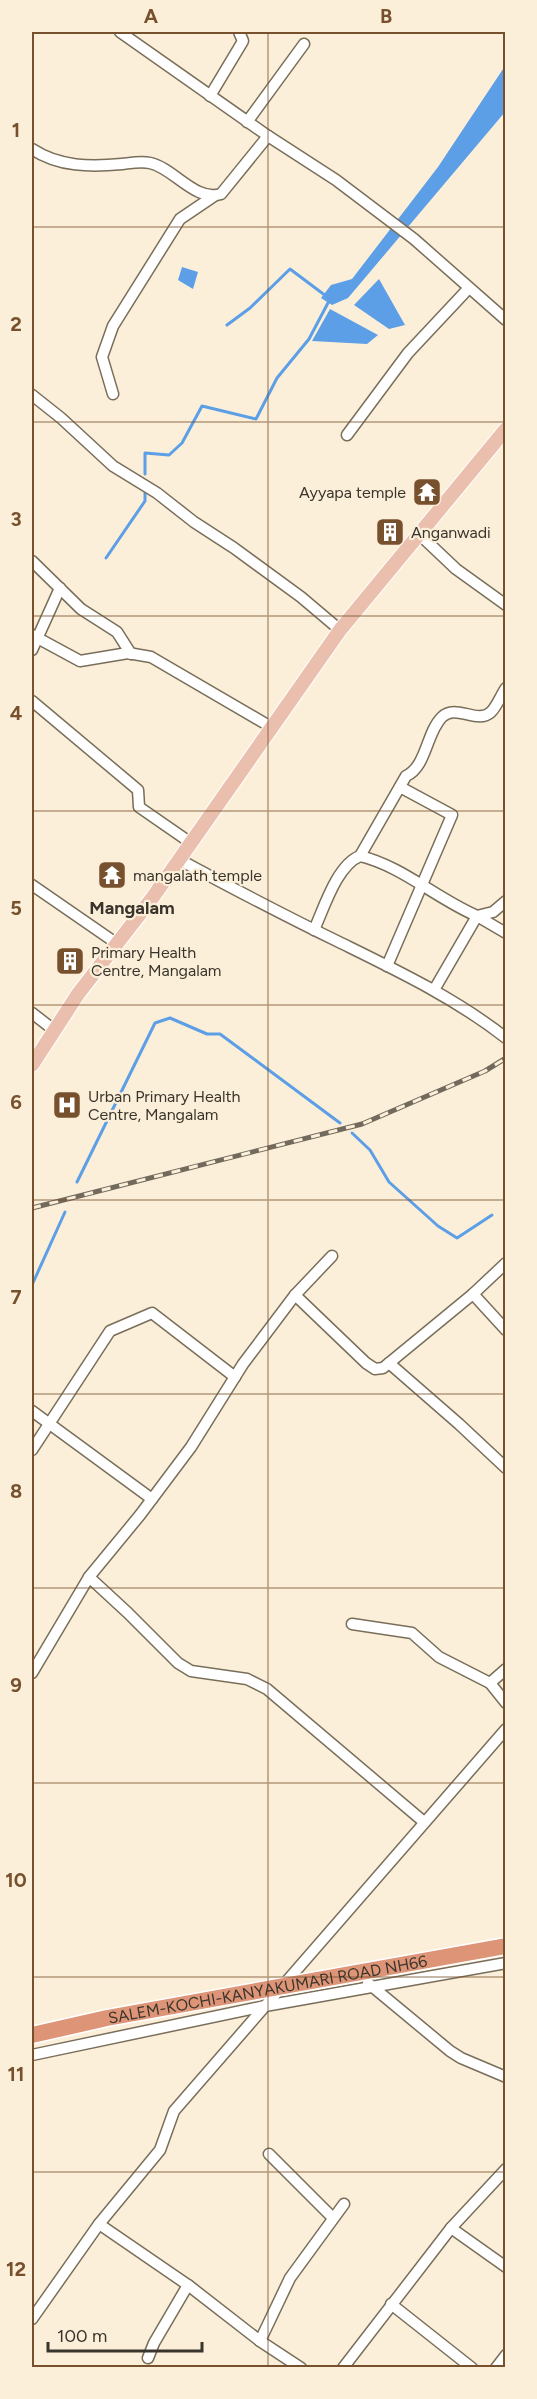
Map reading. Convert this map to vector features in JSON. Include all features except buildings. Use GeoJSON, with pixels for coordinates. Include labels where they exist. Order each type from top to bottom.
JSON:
{"type":"FeatureCollection","features":[{"type":"Feature","properties":{"kind":"highway","name":"SALEM-KOCHI-KANYAKUMARI ROAD NH66"},"geometry":{"type":"LineString","coordinates":[[32,2035],[107,2018],[506,1946]]}},
{"type":"Feature","properties":{"kind":"main road"},"geometry":{"type":"LineString","coordinates":[[32,1065],[116,943],[180,860],[340,630],[506,429]]}},
{"type":"Feature","properties":{"kind":"street"},"geometry":{"type":"LineString","coordinates":[[120,32],[268,136],[336,180],[414,239],[468,289],[506,320]]}},
{"type":"Feature","properties":{"kind":"street"},"geometry":{"type":"LineString","coordinates":[[210,96],[243,41],[239,32]]}},
{"type":"Feature","properties":{"kind":"street"},"geometry":{"type":"LineString","coordinates":[[248,122],[304,44]]}},
{"type":"Feature","properties":{"kind":"street"},"geometry":{"type":"LineString","coordinates":[[113,394],[102,357],[113,326],[180,219],[214,196],[221,194],[268,136]]}},
{"type":"Feature","properties":{"kind":"street"},"geometry":{"type":"LineString","coordinates":[[32,149],[42,156],[79,166],[151,163],[203,194],[214,196]]}},
{"type":"Feature","properties":{"kind":"street"},"geometry":{"type":"LineString","coordinates":[[347,435],[408,353],[468,289]]}},
{"type":"Feature","properties":{"kind":"street"},"geometry":{"type":"LineString","coordinates":[[32,394],[113,465],[234,548],[301,597],[340,630]]}},
{"type":"Feature","properties":{"kind":"street"},"geometry":{"type":"LineString","coordinates":[[418,533],[456,569],[506,605]]}},
{"type":"Feature","properties":{"kind":"street"},"geometry":{"type":"LineString","coordinates":[[32,561],[81,609],[117,632],[131,654]]}},
{"type":"Feature","properties":{"kind":"street"},"geometry":{"type":"LineString","coordinates":[[32,650],[35,637],[60,588]]}},
{"type":"Feature","properties":{"kind":"street"},"geometry":{"type":"LineString","coordinates":[[35,637],[80,661],[118,654],[151,657],[271,728]]}},
{"type":"Feature","properties":{"kind":"street"},"geometry":{"type":"LineString","coordinates":[[314,930],[338,879],[351,861],[360,856],[406,776],[415,772],[436,725],[444,716],[453,711],[484,715],[491,712],[506,688]]}},
{"type":"Feature","properties":{"kind":"street"},"geometry":{"type":"LineString","coordinates":[[32,701],[138,790],[139,807],[191,843]]}},
{"type":"Feature","properties":{"kind":"street"},"geometry":{"type":"LineString","coordinates":[[387,966],[452,815],[400,787]]}},
{"type":"Feature","properties":{"kind":"street"},"geometry":{"type":"LineString","coordinates":[[360,856],[369,858],[422,885],[506,933]]}},
{"type":"Feature","properties":{"kind":"street"},"geometry":{"type":"LineString","coordinates":[[180,860],[434,990],[486,1022],[506,1038]]}},
{"type":"Feature","properties":{"kind":"street"},"geometry":{"type":"LineString","coordinates":[[32,885],[116,943]]}},
{"type":"Feature","properties":{"kind":"street"},"geometry":{"type":"LineString","coordinates":[[434,990],[477,916],[493,912],[506,901]]}},
{"type":"Feature","properties":{"kind":"street"},"geometry":{"type":"LineString","coordinates":[[32,1013],[54,1030]]}},
{"type":"Feature","properties":{"kind":"street"},"geometry":{"type":"LineString","coordinates":[[32,1673],[89,1577],[191,1447],[235,1377],[295,1295],[332,1256]]}},
{"type":"Feature","properties":{"kind":"street"},"geometry":{"type":"LineString","coordinates":[[295,1295],[366,1363],[375,1369],[383,1368],[473,1294],[506,1263]]}},
{"type":"Feature","properties":{"kind":"street"},"geometry":{"type":"LineString","coordinates":[[473,1294],[506,1330]]}},
{"type":"Feature","properties":{"kind":"street"},"geometry":{"type":"LineString","coordinates":[[32,1450],[110,1331],[152,1313],[235,1377]]}},
{"type":"Feature","properties":{"kind":"street"},"geometry":{"type":"LineString","coordinates":[[389,1364],[506,1468]]}},
{"type":"Feature","properties":{"kind":"street"},"geometry":{"type":"LineString","coordinates":[[32,1411],[152,1499]]}},
{"type":"Feature","properties":{"kind":"street"},"geometry":{"type":"LineString","coordinates":[[89,1577],[178,1663],[191,1671],[247,1679],[267,1689],[424,1822]]}},
{"type":"Feature","properties":{"kind":"street"},"geometry":{"type":"LineString","coordinates":[[352,1624],[412,1633],[439,1657],[490,1683],[506,1703]]}},
{"type":"Feature","properties":{"kind":"street"},"geometry":{"type":"LineString","coordinates":[[490,1683],[506,1669]]}},
{"type":"Feature","properties":{"kind":"street"},"geometry":{"type":"LineString","coordinates":[[32,2319],[99,2224],[160,2150],[174,2111],[506,1729]]}},
{"type":"Feature","properties":{"kind":"street"},"geometry":{"type":"LineString","coordinates":[[32,2055],[265,2006],[506,1963]]}},
{"type":"Feature","properties":{"kind":"street"},"geometry":{"type":"LineString","coordinates":[[356,1974],[450,2051],[506,2077]]}},
{"type":"Feature","properties":{"kind":"street"},"geometry":{"type":"LineString","coordinates":[[269,2154],[333,2218]]}},
{"type":"Feature","properties":{"kind":"street"},"geometry":{"type":"LineString","coordinates":[[343,2367],[451,2228],[506,2169]]}},
{"type":"Feature","properties":{"kind":"street"},"geometry":{"type":"LineString","coordinates":[[260,2341],[290,2278],[344,2204]]}},
{"type":"Feature","properties":{"kind":"street"},"geometry":{"type":"LineString","coordinates":[[99,2224],[188,2285],[260,2341],[301,2367]]}},
{"type":"Feature","properties":{"kind":"street"},"geometry":{"type":"LineString","coordinates":[[451,2228],[506,2267]]}},
{"type":"Feature","properties":{"kind":"street"},"geometry":{"type":"LineString","coordinates":[[148,2358],[154,2343],[188,2285]]}},
{"type":"Feature","properties":{"kind":"street"},"geometry":{"type":"LineString","coordinates":[[392,2304],[472,2367]]}},
{"type":"Feature","properties":{"kind":"street"},"geometry":{"type":"LineString","coordinates":[[495,2367],[506,2355]]}},
{"type":"Feature","properties":{"kind":"water"},"geometry":{"type":"Polygon","coordinates":[[[505,66],[505,112],[348,298],[332,305],[321,298],[331,285],[352,279],[438,167],[505,66]]]}},
{"type":"Feature","properties":{"kind":"water"},"geometry":{"type":"Polygon","coordinates":[[[182,267],[198,272],[193,289],[178,280],[182,267]]]}},
{"type":"Feature","properties":{"kind":"water"},"geometry":{"type":"Polygon","coordinates":[[[379,279],[405,325],[389,329],[354,305],[379,279]]]}},
{"type":"Feature","properties":{"kind":"water"},"geometry":{"type":"Polygon","coordinates":[[[330,309],[378,335],[367,344],[312,341],[330,309]]]}},
{"type":"Feature","properties":{"kind":"waterway"},"geometry":{"type":"LineString","coordinates":[[227,325],[250,308],[290,269],[326,296]]}},
{"type":"Feature","properties":{"kind":"waterway"},"geometry":{"type":"LineString","coordinates":[[145,474],[145,453],[169,455],[182,443],[202,406],[256,419],[277,378],[309,339],[329,301]]}},
{"type":"Feature","properties":{"kind":"waterway"},"geometry":{"type":"LineString","coordinates":[[106,558],[145,501],[145,493]]}},
{"type":"Feature","properties":{"kind":"waterway"},"geometry":{"type":"LineString","coordinates":[[77,1182],[155,1023],[170,1018],[207,1034],[220,1034],[340,1123]]}},
{"type":"Feature","properties":{"kind":"waterway"},"geometry":{"type":"LineString","coordinates":[[352,1133],[370,1150],[389,1182],[438,1226],[457,1238],[492,1215]]}},
{"type":"Feature","properties":{"kind":"waterway"},"geometry":{"type":"LineString","coordinates":[[32,1285],[65,1212]]}},
{"type":"Feature","properties":{"kind":"railway"},"geometry":{"type":"LineString","coordinates":[[32,1208],[362,1124],[485,1071],[506,1058]]}},
{"type":"Feature","properties":{"kind":"place","name":"Ayyapa temple"},"geometry":{"type":"Point","coordinates":[427,492]}},
{"type":"Feature","properties":{"kind":"place","name":"Anganwadi"},"geometry":{"type":"Point","coordinates":[390,532]}},
{"type":"Feature","properties":{"kind":"place","name":"mangalath temple"},"geometry":{"type":"Point","coordinates":[112,875]}},
{"type":"Feature","properties":{"kind":"place","name":"Primary Health Centre, Mangalam"},"geometry":{"type":"Point","coordinates":[70,961]}},
{"type":"Feature","properties":{"kind":"place","name":"Urban Primary Health Centre, Mangalam"},"geometry":{"type":"Point","coordinates":[67,1105]}},
{"type":"Feature","properties":{"kind":"district","name":"Mangalam"},"geometry":{"type":"Point","coordinates":[132,908]}}]}
